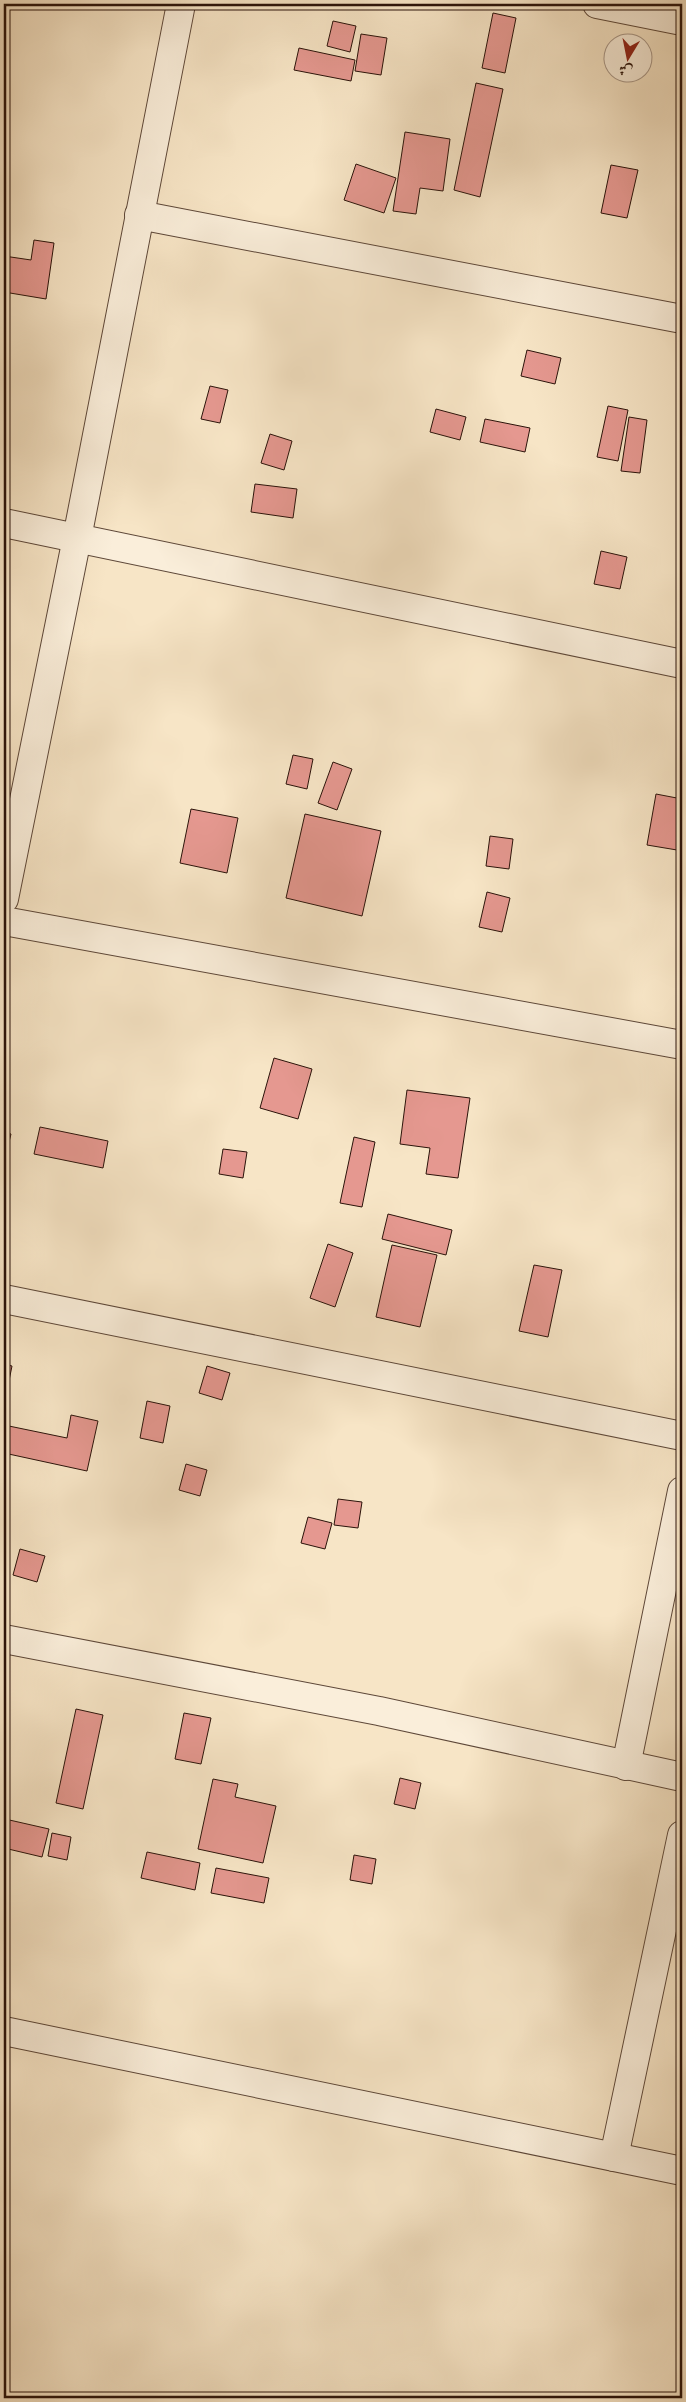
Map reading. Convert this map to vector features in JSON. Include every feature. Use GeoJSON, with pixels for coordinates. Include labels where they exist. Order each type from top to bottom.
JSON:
{"type":"FeatureCollection","features":[{"type":"Feature","properties":{"kind":"street"},"geometry":{"type":"LineString","coordinates":[[4,899],[77,538],[181,4]]}},
{"type":"Feature","properties":{"kind":"street"},"geometry":{"type":"LineString","coordinates":[[597,4],[682,21]]}},
{"type":"Feature","properties":{"kind":"street"},"geometry":{"type":"LineString","coordinates":[[139,215],[682,319]]}},
{"type":"Feature","properties":{"kind":"street"},"geometry":{"type":"LineString","coordinates":[[4,523],[682,664]]}},
{"type":"Feature","properties":{"kind":"street"},"geometry":{"type":"LineString","coordinates":[[4,922],[682,1045]]}},
{"type":"Feature","properties":{"kind":"street"},"geometry":{"type":"LineString","coordinates":[[4,1299],[682,1436]]}},
{"type":"Feature","properties":{"kind":"street"},"geometry":{"type":"LineString","coordinates":[[626,1766],[682,1491]]}},
{"type":"Feature","properties":{"kind":"street"},"geometry":{"type":"LineString","coordinates":[[4,1639],[379,1711],[682,1777]]}},
{"type":"Feature","properties":{"kind":"street"},"geometry":{"type":"LineString","coordinates":[[614,2157],[682,1835]]}},
{"type":"Feature","properties":{"kind":"street"},"geometry":{"type":"LineString","coordinates":[[4,2031],[682,2171]]}},
{"type":"Feature","properties":{"kind":"building"},"geometry":{"type":"Polygon","coordinates":[[[493,13],[516,18],[505,73],[482,68],[493,13]]]}},
{"type":"Feature","properties":{"kind":"building"},"geometry":{"type":"Polygon","coordinates":[[[333,21],[356,26],[350,52],[327,46],[333,21]]]}},
{"type":"Feature","properties":{"kind":"building"},"geometry":{"type":"Polygon","coordinates":[[[361,34],[387,38],[381,75],[355,71],[361,34]]]}},
{"type":"Feature","properties":{"kind":"building"},"geometry":{"type":"Polygon","coordinates":[[[299,48],[355,60],[351,81],[294,70],[299,48]]]}},
{"type":"Feature","properties":{"kind":"building"},"geometry":{"type":"Polygon","coordinates":[[[476,83],[503,89],[480,197],[454,190],[476,83]]]}},
{"type":"Feature","properties":{"kind":"building"},"geometry":{"type":"Polygon","coordinates":[[[405,132],[450,139],[443,191],[420,188],[416,214],[393,211],[405,132]]]}},
{"type":"Feature","properties":{"kind":"building"},"geometry":{"type":"Polygon","coordinates":[[[356,164],[396,178],[384,213],[344,200],[356,164]]]}},
{"type":"Feature","properties":{"kind":"building"},"geometry":{"type":"Polygon","coordinates":[[[611,165],[638,170],[627,218],[601,213],[611,165]]]}},
{"type":"Feature","properties":{"kind":"building"},"geometry":{"type":"Polygon","coordinates":[[[34,240],[54,243],[46,299],[4,292],[4,256],[31,260],[34,240]]]}},
{"type":"Feature","properties":{"kind":"building"},"geometry":{"type":"Polygon","coordinates":[[[527,350],[561,358],[555,384],[521,376],[527,350]]]}},
{"type":"Feature","properties":{"kind":"building"},"geometry":{"type":"Polygon","coordinates":[[[210,386],[228,390],[220,423],[201,419],[210,386]]]}},
{"type":"Feature","properties":{"kind":"building"},"geometry":{"type":"Polygon","coordinates":[[[608,406],[628,410],[618,461],[597,457],[608,406]]]}},
{"type":"Feature","properties":{"kind":"building"},"geometry":{"type":"Polygon","coordinates":[[[436,409],[466,417],[460,440],[430,432],[436,409]]]}},
{"type":"Feature","properties":{"kind":"building"},"geometry":{"type":"Polygon","coordinates":[[[629,417],[647,420],[640,473],[621,471],[629,417]]]}},
{"type":"Feature","properties":{"kind":"building"},"geometry":{"type":"Polygon","coordinates":[[[485,419],[530,428],[525,452],[480,442],[485,419]]]}},
{"type":"Feature","properties":{"kind":"building"},"geometry":{"type":"Polygon","coordinates":[[[270,434],[292,441],[284,470],[261,463],[270,434]]]}},
{"type":"Feature","properties":{"kind":"building"},"geometry":{"type":"Polygon","coordinates":[[[255,484],[297,489],[293,518],[251,512],[255,484]]]}},
{"type":"Feature","properties":{"kind":"building"},"geometry":{"type":"Polygon","coordinates":[[[601,551],[627,557],[620,589],[594,584],[601,551]]]}},
{"type":"Feature","properties":{"kind":"building"},"geometry":{"type":"Polygon","coordinates":[[[293,755],[313,759],[307,789],[286,784],[293,755]]]}},
{"type":"Feature","properties":{"kind":"building"},"geometry":{"type":"Polygon","coordinates":[[[333,762],[352,769],[337,810],[318,803],[333,762]]]}},
{"type":"Feature","properties":{"kind":"building"},"geometry":{"type":"Polygon","coordinates":[[[656,794],[682,799],[682,822],[677,850],[647,845],[656,794]]]}},
{"type":"Feature","properties":{"kind":"building"},"geometry":{"type":"Polygon","coordinates":[[[191,809],[238,818],[227,873],[180,863],[191,809]]]}},
{"type":"Feature","properties":{"kind":"building"},"geometry":{"type":"Polygon","coordinates":[[[305,814],[381,831],[362,916],[286,898],[305,814]]]}},
{"type":"Feature","properties":{"kind":"building"},"geometry":{"type":"Polygon","coordinates":[[[490,836],[513,839],[509,869],[486,866],[490,836]]]}},
{"type":"Feature","properties":{"kind":"building"},"geometry":{"type":"Polygon","coordinates":[[[487,892],[510,898],[502,932],[479,927],[487,892]]]}},
{"type":"Feature","properties":{"kind":"building"},"geometry":{"type":"Polygon","coordinates":[[[274,1058],[312,1069],[298,1119],[260,1108],[274,1058]]]}},
{"type":"Feature","properties":{"kind":"building"},"geometry":{"type":"Polygon","coordinates":[[[407,1090],[470,1098],[458,1178],[426,1174],[430,1148],[400,1144],[407,1090]]]}},
{"type":"Feature","properties":{"kind":"building"},"geometry":{"type":"Polygon","coordinates":[[[40,1127],[108,1141],[103,1168],[34,1154],[40,1127]]]}},
{"type":"Feature","properties":{"kind":"building"},"geometry":{"type":"Polygon","coordinates":[[[4,1132],[11,1134],[5,1158],[4,1158],[4,1132]]]}},
{"type":"Feature","properties":{"kind":"building"},"geometry":{"type":"Polygon","coordinates":[[[354,1137],[375,1142],[362,1207],[340,1203],[354,1137]]]}},
{"type":"Feature","properties":{"kind":"building"},"geometry":{"type":"Polygon","coordinates":[[[223,1149],[247,1152],[243,1178],[219,1174],[223,1149]]]}},
{"type":"Feature","properties":{"kind":"building"},"geometry":{"type":"Polygon","coordinates":[[[388,1214],[452,1230],[446,1255],[382,1239],[388,1214]]]}},
{"type":"Feature","properties":{"kind":"building"},"geometry":{"type":"Polygon","coordinates":[[[328,1244],[353,1253],[335,1307],[310,1298],[328,1244]]]}},
{"type":"Feature","properties":{"kind":"building"},"geometry":{"type":"Polygon","coordinates":[[[392,1245],[437,1255],[420,1327],[376,1317],[392,1245]]]}},
{"type":"Feature","properties":{"kind":"building"},"geometry":{"type":"Polygon","coordinates":[[[534,1265],[562,1270],[548,1337],[519,1331],[534,1265]]]}},
{"type":"Feature","properties":{"kind":"building"},"geometry":{"type":"Polygon","coordinates":[[[4,1364],[12,1366],[4,1405],[4,1364]]]}},
{"type":"Feature","properties":{"kind":"building"},"geometry":{"type":"Polygon","coordinates":[[[207,1366],[230,1373],[222,1400],[199,1393],[207,1366]]]}},
{"type":"Feature","properties":{"kind":"building"},"geometry":{"type":"Polygon","coordinates":[[[147,1401],[170,1406],[163,1443],[140,1438],[147,1401]]]}},
{"type":"Feature","properties":{"kind":"building"},"geometry":{"type":"Polygon","coordinates":[[[71,1415],[98,1421],[87,1471],[4,1453],[4,1425],[67,1438],[71,1415]]]}},
{"type":"Feature","properties":{"kind":"building"},"geometry":{"type":"Polygon","coordinates":[[[186,1464],[207,1470],[200,1496],[179,1490],[186,1464]]]}},
{"type":"Feature","properties":{"kind":"building"},"geometry":{"type":"Polygon","coordinates":[[[338,1499],[362,1502],[358,1528],[334,1525],[338,1499]]]}},
{"type":"Feature","properties":{"kind":"building"},"geometry":{"type":"Polygon","coordinates":[[[308,1517],[332,1523],[325,1549],[301,1543],[308,1517]]]}},
{"type":"Feature","properties":{"kind":"building"},"geometry":{"type":"Polygon","coordinates":[[[20,1549],[45,1556],[37,1582],[13,1575],[20,1549]]]}},
{"type":"Feature","properties":{"kind":"building"},"geometry":{"type":"Polygon","coordinates":[[[76,1709],[103,1715],[83,1809],[56,1803],[76,1709]]]}},
{"type":"Feature","properties":{"kind":"building"},"geometry":{"type":"Polygon","coordinates":[[[184,1713],[211,1718],[201,1764],[175,1759],[184,1713]]]}},
{"type":"Feature","properties":{"kind":"building"},"geometry":{"type":"Polygon","coordinates":[[[400,1778],[421,1783],[415,1809],[394,1804],[400,1778]]]}},
{"type":"Feature","properties":{"kind":"building"},"geometry":{"type":"Polygon","coordinates":[[[213,1779],[238,1784],[235,1797],[276,1806],[263,1863],[198,1849],[213,1779]]]}},
{"type":"Feature","properties":{"kind":"building"},"geometry":{"type":"Polygon","coordinates":[[[5,1819],[49,1829],[42,1857],[4,1848],[5,1819]]]}},
{"type":"Feature","properties":{"kind":"building"},"geometry":{"type":"Polygon","coordinates":[[[52,1833],[71,1837],[67,1860],[48,1856],[52,1833]]]}},
{"type":"Feature","properties":{"kind":"building"},"geometry":{"type":"Polygon","coordinates":[[[147,1852],[200,1863],[195,1890],[141,1878],[147,1852]]]}},
{"type":"Feature","properties":{"kind":"building"},"geometry":{"type":"Polygon","coordinates":[[[354,1855],[376,1859],[372,1884],[350,1880],[354,1855]]]}},
{"type":"Feature","properties":{"kind":"building"},"geometry":{"type":"Polygon","coordinates":[[[216,1868],[269,1878],[264,1903],[211,1893],[216,1868]]]}}]}
